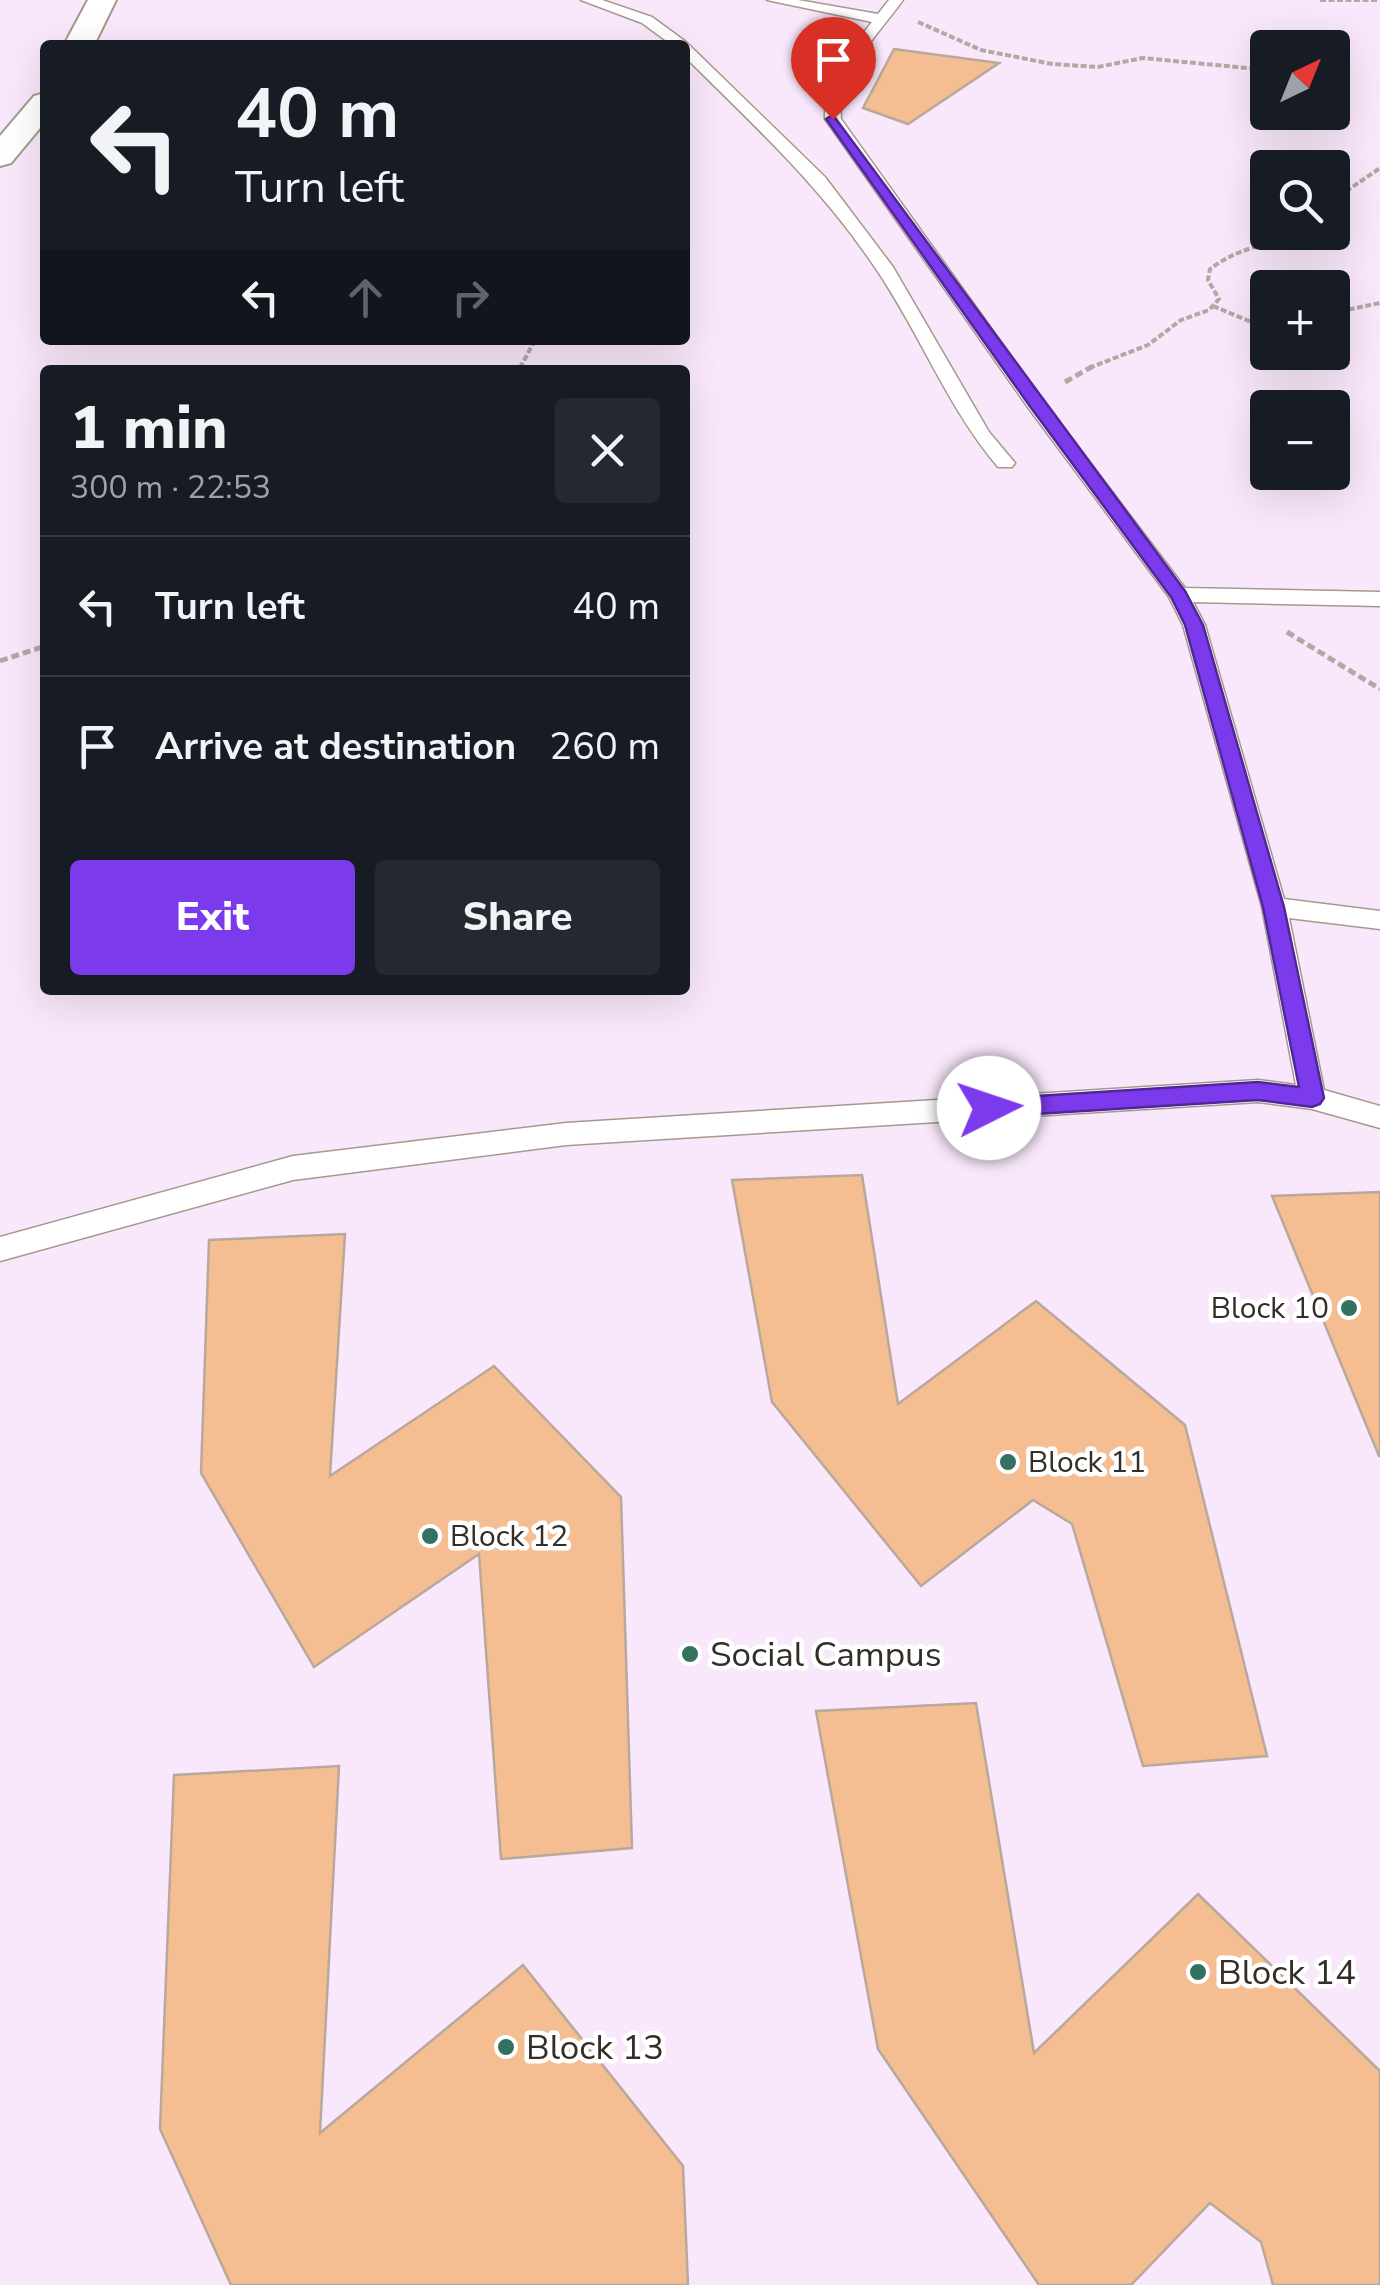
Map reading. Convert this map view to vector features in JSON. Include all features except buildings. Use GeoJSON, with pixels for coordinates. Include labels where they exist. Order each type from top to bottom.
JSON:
{"type":"FeatureCollection","features":[{"type":"Feature","properties":{"kind":"street"},"geometry":{"type":"LineString","coordinates":[[82,40],[102,0]]}},
{"type":"Feature","properties":{"kind":"street"},"geometry":{"type":"LineString","coordinates":[[0,156],[40,108]]}},
{"type":"Feature","properties":{"kind":"lane"},"geometry":{"type":"LineString","coordinates":[[588,0],[647,20],[674,40]]}},
{"type":"Feature","properties":{"kind":"lane"},"geometry":{"type":"LineString","coordinates":[[774,0],[889,8]]}},
{"type":"Feature","properties":{"kind":"lane"},"geometry":{"type":"LineString","coordinates":[[889,8],[836,86],[830,108],[833,119],[1034,402],[1179,595],[1206,657],[1274,907],[1312,1098]]}},
{"type":"Feature","properties":{"kind":"lane"},"geometry":{"type":"LineString","coordinates":[[690,54],[818,180],[884,267],[982,435],[1005,463]]}},
{"type":"Feature","properties":{"kind":"lane"},"geometry":{"type":"LineString","coordinates":[[1179,595],[1380,599]]}},
{"type":"Feature","properties":{"kind":"lane"},"geometry":{"type":"LineString","coordinates":[[1274,907],[1380,920]]}},
{"type":"Feature","properties":{"kind":"lane"},"geometry":{"type":"LineString","coordinates":[[0,1249],[292,1168],[566,1134],[1258,1091],[1312,1098],[1380,1117]]}},
{"type":"Feature","properties":{"kind":"path"},"geometry":{"type":"LineString","coordinates":[[1320,0],[1377,0]]}},
{"type":"Feature","properties":{"kind":"path"},"geometry":{"type":"LineString","coordinates":[[889,8],[945,37],[1019,58],[1102,68],[1130,58],[1203,60],[1250,67]]}},
{"type":"Feature","properties":{"kind":"path"},"geometry":{"type":"LineString","coordinates":[[1350,189],[1380,168]]}},
{"type":"Feature","properties":{"kind":"path"},"geometry":{"type":"LineString","coordinates":[[1034,402],[1078,372],[1148,344],[1182,320],[1215,305],[1219,298],[1208,280],[1210,269],[1250,245]]}},
{"type":"Feature","properties":{"kind":"path"},"geometry":{"type":"LineString","coordinates":[[1350,309],[1380,303]]}},
{"type":"Feature","properties":{"kind":"path"},"geometry":{"type":"LineString","coordinates":[[1215,305],[1250,321]]}},
{"type":"Feature","properties":{"kind":"path"},"geometry":{"type":"LineString","coordinates":[[1251,596],[1294,640],[1380,689]]}},
{"type":"Feature","properties":{"kind":"path"},"geometry":{"type":"LineString","coordinates":[[0,661],[40,648]]}},
{"type":"Feature","properties":{"kind":"shaded area","name":"Social Campus"},"geometry":{"type":"Polygon","coordinates":[[[0,0],[1380,0],[1380,2285],[0,2285],[0,0]]]}},
{"type":"Feature","properties":{"kind":"place","name":"Block 10"},"geometry":{"type":"Point","coordinates":[1349,1308]}},
{"type":"Feature","properties":{"kind":"place","name":"Block 11"},"geometry":{"type":"Point","coordinates":[1008,1462]}},
{"type":"Feature","properties":{"kind":"place","name":"Block 12"},"geometry":{"type":"Point","coordinates":[430,1536]}},
{"type":"Feature","properties":{"kind":"place","name":"Social Campus"},"geometry":{"type":"Point","coordinates":[690,1654]}},
{"type":"Feature","properties":{"kind":"place","name":"Block 14"},"geometry":{"type":"Point","coordinates":[1198,1972]}},
{"type":"Feature","properties":{"kind":"place","name":"Block 13"},"geometry":{"type":"Point","coordinates":[506,2047]}},
{"type":"Feature","properties":{"kind":"route"},"geometry":{"type":"LineString","coordinates":[[833,119],[1034,402],[1179,595],[1194,625],[1274,907],[1312,1098],[1258,1091],[989,1108]]}}]}
